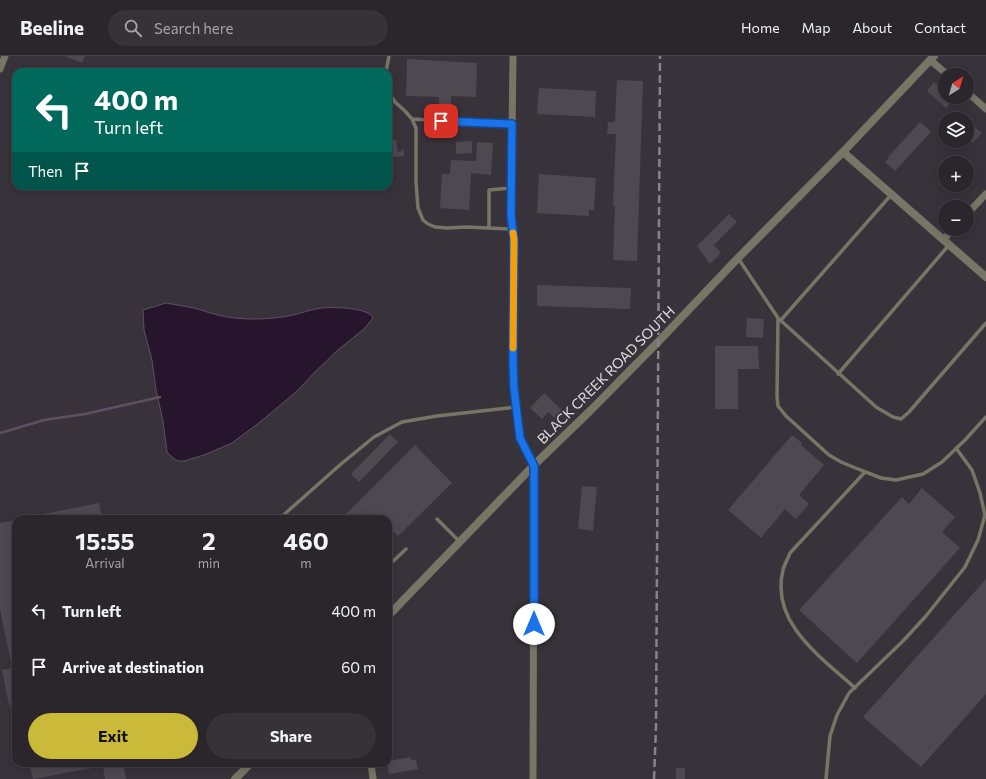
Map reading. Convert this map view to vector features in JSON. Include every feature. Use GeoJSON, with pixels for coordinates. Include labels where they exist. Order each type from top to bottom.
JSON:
{"type":"FeatureCollection","features":[{"type":"Feature","properties":{"kind":"street"},"geometry":{"type":"LineString","coordinates":[[0,69],[5,56]]}},
{"type":"Feature","properties":{"kind":"street"},"geometry":{"type":"LineString","coordinates":[[513,56],[511,216],[514,239],[514,389],[520,438],[534,466],[533,779]]}},
{"type":"Feature","properties":{"kind":"street"},"geometry":{"type":"LineString","coordinates":[[932,58],[941,68]]}},
{"type":"Feature","properties":{"kind":"street","name":"BLACK CREEK ROAD SOUTH"},"geometry":{"type":"LineString","coordinates":[[392,612],[534,466],[658,342],[738,258],[843,152],[932,58]]}},
{"type":"Feature","properties":{"kind":"street"},"geometry":{"type":"LineString","coordinates":[[974,98],[986,109]]}},
{"type":"Feature","properties":{"kind":"street"},"geometry":{"type":"LineString","coordinates":[[843,152],[986,277]]}},
{"type":"Feature","properties":{"kind":"street"},"geometry":{"type":"LineString","coordinates":[[974,207],[986,194]]}},
{"type":"Feature","properties":{"kind":"street"},"geometry":{"type":"LineString","coordinates":[[946,242],[949,236]]}},
{"type":"Feature","properties":{"kind":"street"},"geometry":{"type":"LineString","coordinates":[[235,779],[247,767]]}},
{"type":"Feature","properties":{"kind":"street"},"geometry":{"type":"LineString","coordinates":[[372,767],[373,779]]}},
{"type":"Feature","properties":{"kind":"lane"},"geometry":{"type":"LineString","coordinates":[[387,68],[389,56]]}},
{"type":"Feature","properties":{"kind":"lane"},"geometry":{"type":"LineString","coordinates":[[392,98],[412,119],[416,128],[416,182],[418,208],[423,220],[435,227],[513,229]]}},
{"type":"Feature","properties":{"kind":"lane"},"geometry":{"type":"LineString","coordinates":[[412,119],[512,124]]}},
{"type":"Feature","properties":{"kind":"lane"},"geometry":{"type":"LineString","coordinates":[[490,228],[489,190],[511,188]]}},
{"type":"Feature","properties":{"kind":"lane"},"geometry":{"type":"LineString","coordinates":[[891,194],[780,319],[777,396],[778,406],[786,416],[829,455],[841,462],[881,478],[896,480],[923,474],[942,462],[986,417]]}},
{"type":"Feature","properties":{"kind":"lane"},"geometry":{"type":"LineString","coordinates":[[838,374],[946,242]]}},
{"type":"Feature","properties":{"kind":"lane"},"geometry":{"type":"LineString","coordinates":[[738,258],[780,319],[838,374],[876,407],[893,417],[901,419],[909,412],[986,323]]}},
{"type":"Feature","properties":{"kind":"lane"},"geometry":{"type":"LineString","coordinates":[[284,515],[374,437],[402,422],[437,416],[516,407]]}},
{"type":"Feature","properties":{"kind":"lane"},"geometry":{"type":"LineString","coordinates":[[826,779],[830,736],[837,715],[849,693],[908,636],[926,616],[965,567],[978,540],[985,515],[984,504],[972,470],[956,448]]}},
{"type":"Feature","properties":{"kind":"lane"},"geometry":{"type":"LineString","coordinates":[[855,688],[801,638],[790,621],[783,604],[781,587],[783,570],[790,554],[865,472]]}},
{"type":"Feature","properties":{"kind":"lane"},"geometry":{"type":"LineString","coordinates":[[437,519],[460,542]]}},
{"type":"Feature","properties":{"kind":"lane"},"geometry":{"type":"LineString","coordinates":[[392,562],[406,549]]}},
{"type":"Feature","properties":{"kind":"shaded area"},"geometry":{"type":"Polygon","coordinates":[[[166,303],[194,308],[225,317],[241,319],[275,318],[321,308],[349,308],[370,314],[373,318],[364,329],[339,349],[296,392],[232,443],[204,455],[184,461],[178,461],[167,452],[152,360],[144,330],[143,310],[166,303]]]}},
{"type":"Feature","properties":{"kind":"building"},"geometry":{"type":"Polygon","coordinates":[[[65,56],[85,56],[82,63],[65,56]]]}},
{"type":"Feature","properties":{"kind":"building"},"geometry":{"type":"Polygon","coordinates":[[[407,59],[477,63],[476,97],[451,96],[451,104],[439,104],[439,97],[406,96],[407,59]]]}},
{"type":"Feature","properties":{"kind":"building"},"geometry":{"type":"Polygon","coordinates":[[[617,80],[643,81],[637,261],[613,260],[615,206],[613,206],[616,134],[607,134],[608,122],[615,122],[617,80]]]}},
{"type":"Feature","properties":{"kind":"building"},"geometry":{"type":"Polygon","coordinates":[[[934,82],[938,85],[938,101],[927,91],[934,82]]]}},
{"type":"Feature","properties":{"kind":"building"},"geometry":{"type":"Polygon","coordinates":[[[539,88],[596,91],[595,117],[537,114],[539,88]]]}},
{"type":"Feature","properties":{"kind":"building"},"geometry":{"type":"Polygon","coordinates":[[[942,104],[949,104],[946,108],[942,104]]]}},
{"type":"Feature","properties":{"kind":"building"},"geometry":{"type":"Polygon","coordinates":[[[920,122],[931,132],[895,171],[885,162],[920,122]]]}},
{"type":"Feature","properties":{"kind":"building"},"geometry":{"type":"Polygon","coordinates":[[[974,126],[982,133],[974,142],[974,126]]]}},
{"type":"Feature","properties":{"kind":"building"},"geometry":{"type":"Polygon","coordinates":[[[392,140],[396,140],[398,152],[402,151],[403,148],[404,156],[392,157],[392,140]]]}},
{"type":"Feature","properties":{"kind":"building"},"geometry":{"type":"Polygon","coordinates":[[[472,141],[472,153],[456,154],[456,142],[472,141]]]}},
{"type":"Feature","properties":{"kind":"building"},"geometry":{"type":"Polygon","coordinates":[[[477,142],[493,143],[491,175],[471,173],[469,210],[440,208],[442,174],[450,174],[451,160],[476,161],[477,142]]]}},
{"type":"Feature","properties":{"kind":"building"},"geometry":{"type":"Polygon","coordinates":[[[539,174],[596,178],[594,210],[589,210],[589,216],[537,213],[539,174]]]}},
{"type":"Feature","properties":{"kind":"building"},"geometry":{"type":"Polygon","coordinates":[[[729,214],[737,222],[714,245],[721,253],[710,264],[697,246],[729,214]]]}},
{"type":"Feature","properties":{"kind":"building"},"geometry":{"type":"Polygon","coordinates":[[[537,285],[631,288],[630,309],[537,306],[537,285]]]}},
{"type":"Feature","properties":{"kind":"building"},"geometry":{"type":"Polygon","coordinates":[[[747,318],[764,319],[763,338],[746,337],[747,318]]]}},
{"type":"Feature","properties":{"kind":"building"},"geometry":{"type":"Polygon","coordinates":[[[715,346],[758,346],[759,369],[738,369],[738,409],[715,409],[715,346]]]}},
{"type":"Feature","properties":{"kind":"building"},"geometry":{"type":"Polygon","coordinates":[[[544,393],[564,412],[557,420],[548,412],[542,419],[530,408],[544,393]]]}},
{"type":"Feature","properties":{"kind":"building"},"geometry":{"type":"Polygon","coordinates":[[[390,434],[398,442],[359,482],[351,474],[390,434]]]}},
{"type":"Feature","properties":{"kind":"building"},"geometry":{"type":"Polygon","coordinates":[[[792,435],[824,465],[799,495],[809,504],[796,519],[785,509],[761,538],[728,510],[792,435]]]}},
{"type":"Feature","properties":{"kind":"building"},"geometry":{"type":"Polygon","coordinates":[[[415,445],[452,483],[398,536],[392,531],[392,515],[345,515],[415,445]]]}},
{"type":"Feature","properties":{"kind":"building"},"geometry":{"type":"Polygon","coordinates":[[[582,486],[597,487],[593,531],[578,529],[582,486]]]}},
{"type":"Feature","properties":{"kind":"building"},"geometry":{"type":"Polygon","coordinates":[[[922,488],[955,517],[942,532],[960,548],[857,663],[799,610],[902,497],[909,504],[922,488]]]}},
{"type":"Feature","properties":{"kind":"building"},"geometry":{"type":"Polygon","coordinates":[[[99,503],[101,515],[38,515],[99,503]]]}},
{"type":"Feature","properties":{"kind":"building"},"geometry":{"type":"Polygon","coordinates":[[[12,521],[12,668],[0,609],[0,523],[12,521]]]}},
{"type":"Feature","properties":{"kind":"building"},"geometry":{"type":"Polygon","coordinates":[[[986,579],[986,694],[921,767],[863,717],[986,579]]]}},
{"type":"Feature","properties":{"kind":"building"},"geometry":{"type":"Polygon","coordinates":[[[12,668],[12,705],[9,705],[2,670],[12,668]]]}},
{"type":"Feature","properties":{"kind":"building"},"geometry":{"type":"Polygon","coordinates":[[[411,757],[411,760],[416,760],[418,769],[389,774],[388,767],[392,767],[392,760],[411,757]]]}},
{"type":"Feature","properties":{"kind":"building"},"geometry":{"type":"Polygon","coordinates":[[[30,767],[98,767],[33,779],[30,767]]]}},
{"type":"Feature","properties":{"kind":"building"},"geometry":{"type":"Polygon","coordinates":[[[103,767],[124,767],[126,779],[105,779],[103,767]]]}},
{"type":"Feature","properties":{"kind":"building"},"geometry":{"type":"Polygon","coordinates":[[[676,768],[685,768],[685,779],[676,779],[676,768]]]}},
{"type":"Feature","properties":{"kind":"waterway"},"geometry":{"type":"LineString","coordinates":[[0,433],[44,420],[85,414],[160,397]]}},
{"type":"Feature","properties":{"kind":"railway"},"geometry":{"type":"LineString","coordinates":[[654,779],[656,727],[660,56]]}},
{"type":"Feature","properties":{"kind":"slow traffic"},"geometry":{"type":"LineString","coordinates":[[513,233],[513,348]]}},
{"type":"Feature","properties":{"kind":"route"},"geometry":{"type":"LineString","coordinates":[[441,121],[512,124],[511,216],[514,239],[514,389],[520,438],[534,466],[534,624]]}}]}
